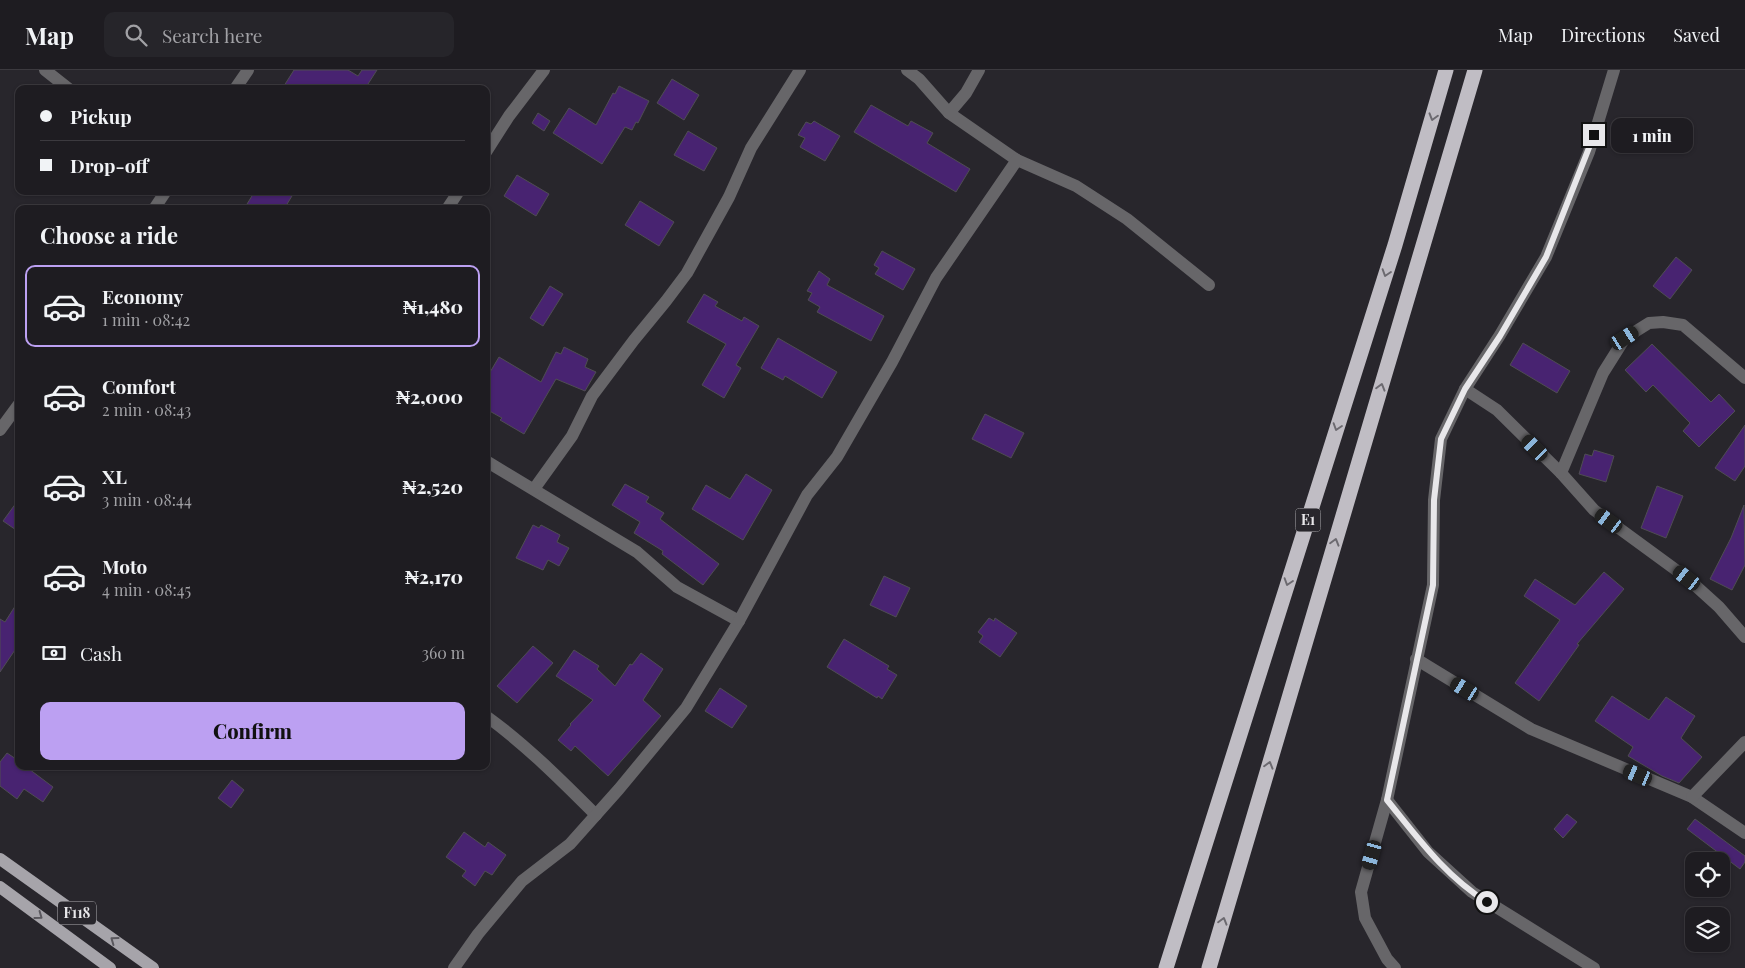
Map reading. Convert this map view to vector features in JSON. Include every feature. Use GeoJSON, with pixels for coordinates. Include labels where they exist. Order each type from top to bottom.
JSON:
{"type":"FeatureCollection","features":[{"type":"Feature","properties":{"kind":"highway","name":"E1"},"geometry":{"type":"LineString","coordinates":[[1166,968],[1392,254],[1446,70]]}},
{"type":"Feature","properties":{"kind":"highway","name":"E1"},"geometry":{"type":"LineString","coordinates":[[1209,968],[1474,70]]}},
{"type":"Feature","properties":{"kind":"main road","name":"F118"},"geometry":{"type":"LineString","coordinates":[[0,859],[153,968]]}},
{"type":"Feature","properties":{"kind":"main road","name":"F118"},"geometry":{"type":"LineString","coordinates":[[0,887],[103,966]]}},
{"type":"Feature","properties":{"kind":"street"},"geometry":{"type":"LineString","coordinates":[[45,70],[64,85]]}},
{"type":"Feature","properties":{"kind":"street"},"geometry":{"type":"LineString","coordinates":[[238,85],[248,70]]}},
{"type":"Feature","properties":{"kind":"street"},"geometry":{"type":"LineString","coordinates":[[490,146],[509,116],[544,70]]}},
{"type":"Feature","properties":{"kind":"street"},"geometry":{"type":"LineString","coordinates":[[534,489],[572,436],[592,396],[687,273],[729,197],[751,148],[800,70]]}},
{"type":"Feature","properties":{"kind":"street"},"geometry":{"type":"LineString","coordinates":[[908,70],[919,79],[949,113],[1017,160],[1076,186],[1127,219],[1209,285]]}},
{"type":"Feature","properties":{"kind":"street"},"geometry":{"type":"LineString","coordinates":[[949,113],[966,93],[979,70]]}},
{"type":"Feature","properties":{"kind":"street"},"geometry":{"type":"LineString","coordinates":[[1395,968],[1387,959],[1365,918],[1361,892],[1387,800],[1433,585],[1434,500],[1441,439],[1465,389],[1500,336],[1546,257],[1588,152],[1614,70]]}},
{"type":"Feature","properties":{"kind":"street"},"geometry":{"type":"LineString","coordinates":[[454,968],[478,934],[522,881],[570,844],[686,708],[739,621],[807,495],[836,457],[892,362],[936,278],[1017,160]]}},
{"type":"Feature","properties":{"kind":"street"},"geometry":{"type":"LineString","coordinates":[[1561,473],[1604,373],[1625,338],[1649,323],[1663,322],[1683,325],[1745,378]]}},
{"type":"Feature","properties":{"kind":"street"},"geometry":{"type":"LineString","coordinates":[[1465,389],[1496,410],[1561,473],[1594,510],[1693,584],[1719,607],[1745,637]]}},
{"type":"Feature","properties":{"kind":"street"},"geometry":{"type":"LineString","coordinates":[[0,430],[15,409]]}},
{"type":"Feature","properties":{"kind":"street"},"geometry":{"type":"LineString","coordinates":[[490,463],[637,552],[677,587],[739,621]]}},
{"type":"Feature","properties":{"kind":"street"},"geometry":{"type":"LineString","coordinates":[[1416,660],[1531,729],[1692,797],[1745,833]]}},
{"type":"Feature","properties":{"kind":"street"},"geometry":{"type":"LineString","coordinates":[[490,719],[508,732],[596,815]]}},
{"type":"Feature","properties":{"kind":"street"},"geometry":{"type":"LineString","coordinates":[[1692,797],[1745,742]]}},
{"type":"Feature","properties":{"kind":"street"},"geometry":{"type":"LineString","coordinates":[[1387,800],[1428,852],[1472,892],[1594,968]]}},
{"type":"Feature","properties":{"kind":"building"},"geometry":{"type":"Polygon","coordinates":[[[294,70],[348,70],[358,76],[362,70],[377,70],[368,84],[370,85],[285,85],[294,70]]]}},
{"type":"Feature","properties":{"kind":"building"},"geometry":{"type":"Polygon","coordinates":[[[672,79],[699,95],[684,120],[657,103],[672,79]]]}},
{"type":"Feature","properties":{"kind":"building"},"geometry":{"type":"Polygon","coordinates":[[[619,86],[649,101],[638,123],[636,122],[632,130],[625,127],[602,164],[553,133],[569,108],[596,125],[613,93],[615,94],[619,86]]]}},
{"type":"Feature","properties":{"kind":"building"},"geometry":{"type":"Polygon","coordinates":[[[871,105],[908,126],[911,121],[933,133],[927,143],[970,169],[956,192],[854,132],[871,105]]]}},
{"type":"Feature","properties":{"kind":"building"},"geometry":{"type":"Polygon","coordinates":[[[538,113],[550,121],[544,131],[532,123],[538,113]]]}},
{"type":"Feature","properties":{"kind":"building"},"geometry":{"type":"Polygon","coordinates":[[[814,121],[840,136],[825,161],[800,147],[805,138],[798,135],[806,122],[811,124],[814,121]]]}},
{"type":"Feature","properties":{"kind":"building"},"geometry":{"type":"Polygon","coordinates":[[[688,131],[717,148],[704,171],[674,155],[688,131]]]}},
{"type":"Feature","properties":{"kind":"building"},"geometry":{"type":"Polygon","coordinates":[[[517,175],[549,194],[536,216],[504,196],[517,175]]]}},
{"type":"Feature","properties":{"kind":"building"},"geometry":{"type":"Polygon","coordinates":[[[253,195],[293,195],[286,205],[246,205],[253,195]]]}},
{"type":"Feature","properties":{"kind":"building"},"geometry":{"type":"Polygon","coordinates":[[[640,201],[674,222],[659,246],[625,225],[640,201]]]}},
{"type":"Feature","properties":{"kind":"building"},"geometry":{"type":"Polygon","coordinates":[[[882,251],[915,269],[903,290],[875,274],[879,268],[874,265],[882,251]]]}},
{"type":"Feature","properties":{"kind":"building"},"geometry":{"type":"Polygon","coordinates":[[[1676,257],[1692,270],[1670,299],[1653,286],[1676,257]]]}},
{"type":"Feature","properties":{"kind":"building"},"geometry":{"type":"Polygon","coordinates":[[[819,271],[830,279],[827,285],[884,316],[871,341],[817,312],[820,307],[808,300],[812,293],[807,291],[819,271]]]}},
{"type":"Feature","properties":{"kind":"building"},"geometry":{"type":"Polygon","coordinates":[[[550,286],[563,294],[543,326],[530,318],[550,286]]]}},
{"type":"Feature","properties":{"kind":"building"},"geometry":{"type":"Polygon","coordinates":[[[704,294],[718,302],[715,306],[742,321],[744,317],[759,326],[736,365],[741,368],[724,398],[702,385],[726,344],[687,322],[704,294]]]}},
{"type":"Feature","properties":{"kind":"building"},"geometry":{"type":"Polygon","coordinates":[[[778,338],[837,372],[822,398],[785,376],[783,380],[761,368],[778,338]]]}},
{"type":"Feature","properties":{"kind":"building"},"geometry":{"type":"Polygon","coordinates":[[[1523,343],[1570,371],[1557,393],[1510,365],[1523,343]]]}},
{"type":"Feature","properties":{"kind":"building"},"geometry":{"type":"Polygon","coordinates":[[[1652,344],[1711,402],[1719,394],[1735,411],[1699,447],[1683,431],[1690,423],[1653,385],[1646,392],[1625,370],[1652,344]]]}},
{"type":"Feature","properties":{"kind":"building"},"geometry":{"type":"Polygon","coordinates":[[[564,347],[588,359],[585,367],[596,372],[585,391],[556,379],[524,434],[500,420],[502,418],[490,411],[490,372],[499,357],[541,382],[556,352],[561,354],[564,347]]]}},
{"type":"Feature","properties":{"kind":"building"},"geometry":{"type":"Polygon","coordinates":[[[985,414],[1024,433],[1011,458],[972,439],[985,414]]]}},
{"type":"Feature","properties":{"kind":"building"},"geometry":{"type":"Polygon","coordinates":[[[1745,425],[1745,466],[1735,481],[1715,468],[1745,425]]]}},
{"type":"Feature","properties":{"kind":"building"},"geometry":{"type":"Polygon","coordinates":[[[1594,450],[1614,456],[1606,482],[1579,474],[1585,454],[1592,456],[1594,450]]]}},
{"type":"Feature","properties":{"kind":"building"},"geometry":{"type":"Polygon","coordinates":[[[746,474],[772,490],[743,540],[692,509],[706,485],[730,499],[746,474]]]}},
{"type":"Feature","properties":{"kind":"building"},"geometry":{"type":"Polygon","coordinates":[[[625,484],[649,497],[646,502],[664,513],[660,519],[719,564],[703,585],[662,554],[663,551],[634,533],[640,522],[612,505],[625,484]]]}},
{"type":"Feature","properties":{"kind":"building"},"geometry":{"type":"Polygon","coordinates":[[[1657,486],[1683,496],[1666,538],[1641,528],[1657,486]]]}},
{"type":"Feature","properties":{"kind":"building"},"geometry":{"type":"Polygon","coordinates":[[[15,504],[15,529],[3,521],[15,504]]]}},
{"type":"Feature","properties":{"kind":"building"},"geometry":{"type":"Polygon","coordinates":[[[1744,505],[1745,565],[1732,590],[1710,579],[1731,538],[1744,505]]]}},
{"type":"Feature","properties":{"kind":"building"},"geometry":{"type":"Polygon","coordinates":[[[533,525],[539,528],[541,525],[560,535],[557,542],[569,548],[559,566],[548,560],[543,570],[516,558],[533,525]]]}},
{"type":"Feature","properties":{"kind":"building"},"geometry":{"type":"Polygon","coordinates":[[[1604,572],[1624,589],[1577,644],[1579,645],[1539,701],[1515,683],[1560,620],[1524,596],[1535,579],[1575,605],[1604,572]]]}},
{"type":"Feature","properties":{"kind":"building"},"geometry":{"type":"Polygon","coordinates":[[[884,576],[910,588],[896,617],[870,605],[884,576]]]}},
{"type":"Feature","properties":{"kind":"building"},"geometry":{"type":"Polygon","coordinates":[[[15,606],[15,650],[0,672],[0,619],[5,622],[15,606]]]}},
{"type":"Feature","properties":{"kind":"building"},"geometry":{"type":"Polygon","coordinates":[[[989,618],[994,621],[995,618],[1017,633],[1000,657],[979,642],[983,636],[978,632],[989,618]]]}},
{"type":"Feature","properties":{"kind":"building"},"geometry":{"type":"Polygon","coordinates":[[[844,639],[889,666],[887,669],[897,675],[882,699],[878,696],[877,698],[827,667],[844,639]]]}},
{"type":"Feature","properties":{"kind":"building"},"geometry":{"type":"Polygon","coordinates":[[[533,646],[553,663],[517,703],[497,686],[533,646]]]}},
{"type":"Feature","properties":{"kind":"building"},"geometry":{"type":"Polygon","coordinates":[[[574,650],[599,666],[597,669],[615,686],[630,664],[632,665],[641,653],[663,669],[643,700],[661,716],[608,776],[575,746],[571,751],[558,740],[570,724],[593,700],[556,676],[574,650]]]}},
{"type":"Feature","properties":{"kind":"building"},"geometry":{"type":"Polygon","coordinates":[[[720,688],[747,706],[732,728],[705,711],[720,688]]]}},
{"type":"Feature","properties":{"kind":"building"},"geometry":{"type":"Polygon","coordinates":[[[1612,696],[1649,720],[1666,697],[1695,716],[1681,738],[1702,757],[1679,783],[1662,776],[1628,756],[1633,747],[1595,721],[1612,696]]]}},
{"type":"Feature","properties":{"kind":"building"},"geometry":{"type":"Polygon","coordinates":[[[7,753],[15,758],[15,770],[30,770],[53,787],[43,802],[24,789],[17,799],[0,786],[0,762],[7,753]]]}},
{"type":"Feature","properties":{"kind":"building"},"geometry":{"type":"Polygon","coordinates":[[[232,780],[244,790],[231,808],[218,798],[232,780]]]}},
{"type":"Feature","properties":{"kind":"building"},"geometry":{"type":"Polygon","coordinates":[[[1567,814],[1577,822],[1563,838],[1554,829],[1567,814]]]}},
{"type":"Feature","properties":{"kind":"building"},"geometry":{"type":"Polygon","coordinates":[[[1695,819],[1745,856],[1745,862],[1740,869],[1730,861],[1730,852],[1717,852],[1687,829],[1695,819]]]}},
{"type":"Feature","properties":{"kind":"building"},"geometry":{"type":"Polygon","coordinates":[[[464,832],[485,847],[488,842],[506,855],[492,875],[485,871],[475,886],[462,876],[466,871],[446,857],[464,832]]]}},
{"type":"Feature","properties":{"kind":"route"},"geometry":{"type":"LineString","coordinates":[[1487,902],[1472,892],[1428,852],[1387,800],[1433,585],[1434,500],[1441,439],[1465,389],[1500,336],[1546,257],[1594,135]]}}]}
